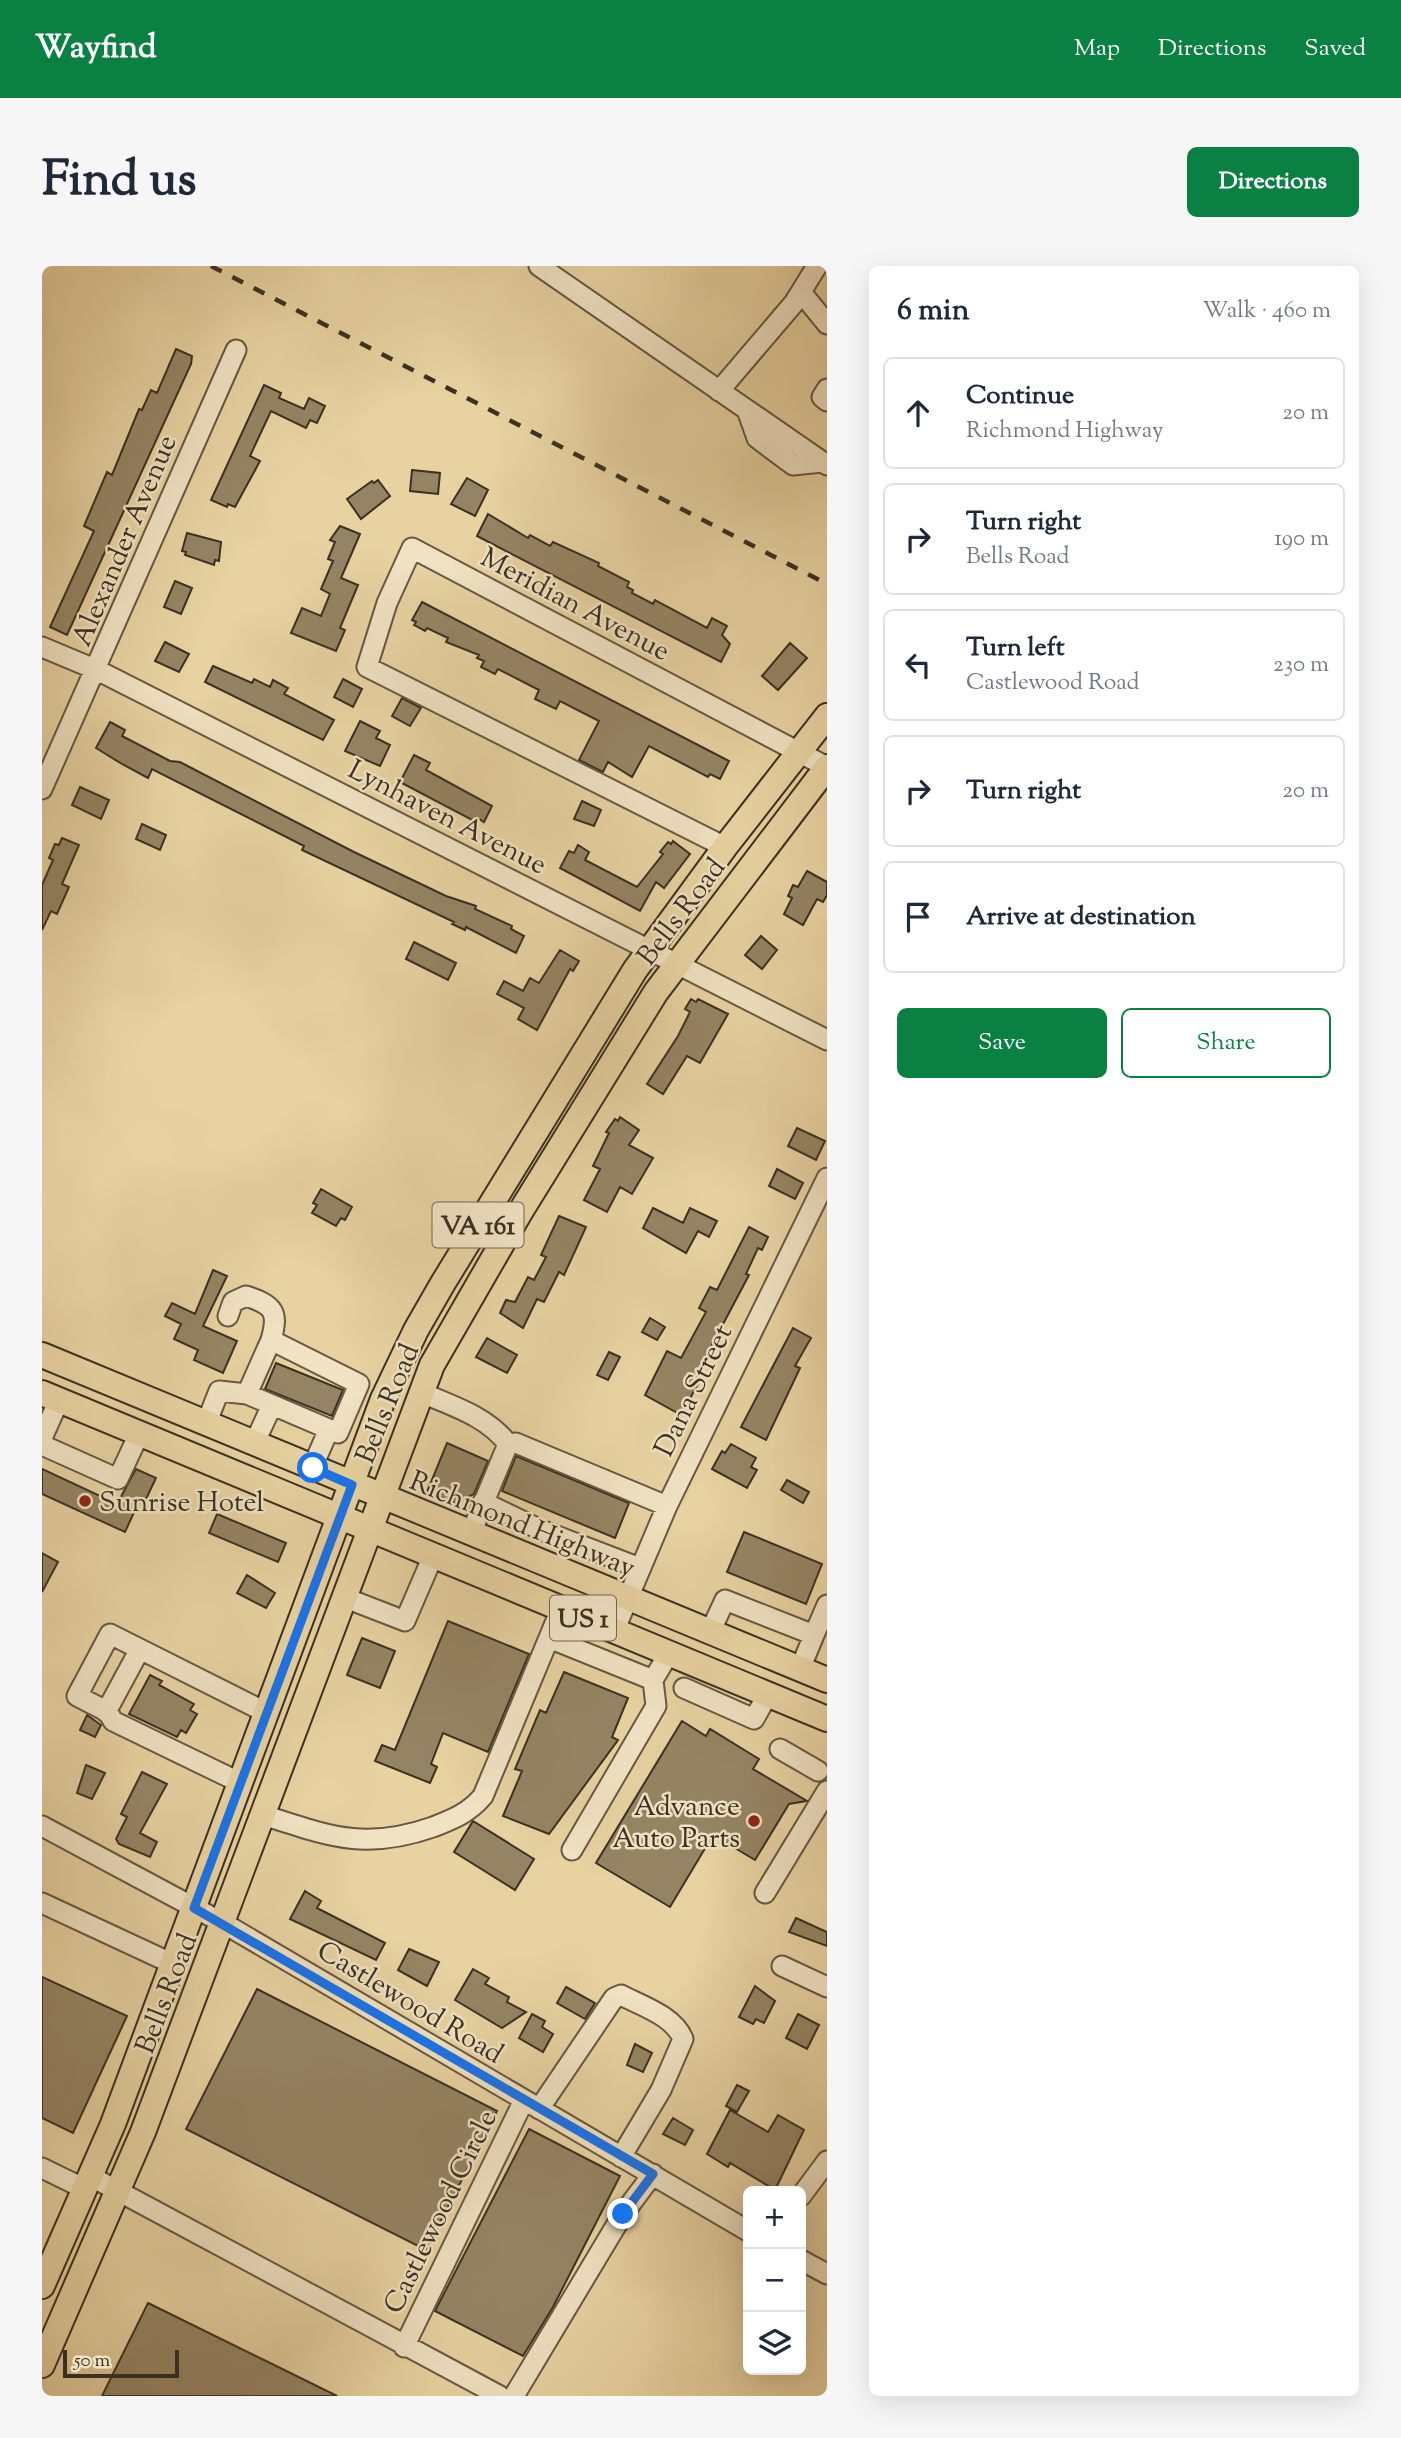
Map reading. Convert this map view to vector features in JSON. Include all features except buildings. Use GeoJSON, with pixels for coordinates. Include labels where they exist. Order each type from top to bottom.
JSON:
{"type":"FeatureCollection","features":[{"type":"Feature","properties":{"kind":"main road","name":"Bells Road"},"geometry":{"type":"LineString","coordinates":[[42,2286],[87,2183],[173,1964],[385,1395],[416,1330],[649,950],[827,716]]}},
{"type":"Feature","properties":{"kind":"main road","name":"Bells Road"},"geometry":{"type":"LineString","coordinates":[[42,2365],[119,2189],[223,1923],[420,1392],[457,1318],[519,1214],[676,964],[827,767]]}},
{"type":"Feature","properties":{"kind":"main road","name":"Richmond Highway"},"geometry":{"type":"LineString","coordinates":[[42,1356],[827,1680]]}},
{"type":"Feature","properties":{"kind":"main road","name":"US 1"},"geometry":{"type":"LineString","coordinates":[[51,1397],[827,1719]]}},
{"type":"Feature","properties":{"kind":"street"},"geometry":{"type":"LineString","coordinates":[[539,266],[747,410],[757,438],[793,465],[824,463]]}},
{"type":"Feature","properties":{"kind":"street"},"geometry":{"type":"LineString","coordinates":[[719,391],[801,292],[817,266]]}},
{"type":"Feature","properties":{"kind":"street"},"geometry":{"type":"LineString","coordinates":[[801,292],[827,324]]}},
{"type":"Feature","properties":{"kind":"street","name":"Alexander Avenue"},"geometry":{"type":"LineString","coordinates":[[42,789],[97,670],[236,350]]}},
{"type":"Feature","properties":{"kind":"street"},"geometry":{"type":"LineString","coordinates":[[827,389],[822,397],[827,401]]}},
{"type":"Feature","properties":{"kind":"street","name":"Meridian Avenue"},"geometry":{"type":"LineString","coordinates":[[725,847],[367,667],[387,603],[412,548],[827,767]]}},
{"type":"Feature","properties":{"kind":"street","name":"Lynhaven Avenue"},"geometry":{"type":"LineString","coordinates":[[42,647],[97,670],[827,1040]]}},
{"type":"Feature","properties":{"kind":"street","name":"Dana Street"},"geometry":{"type":"LineString","coordinates":[[614,1631],[667,1506],[827,1178]]}},
{"type":"Feature","properties":{"kind":"street"},"geometry":{"type":"LineString","coordinates":[[494,1199],[519,1214]]}},
{"type":"Feature","properties":{"kind":"street"},"geometry":{"type":"LineString","coordinates":[[228,1316],[233,1302],[246,1296],[272,1308],[277,1320],[247,1394]]}},
{"type":"Feature","properties":{"kind":"street"},"geometry":{"type":"LineString","coordinates":[[271,1340],[385,1395]]}},
{"type":"Feature","properties":{"kind":"street"},"geometry":{"type":"LineString","coordinates":[[206,1424],[219,1391],[247,1394],[338,1433],[359,1384]]}},
{"type":"Feature","properties":{"kind":"street"},"geometry":{"type":"LineString","coordinates":[[420,1392],[484,1420],[498,1430],[508,1444]]}},
{"type":"Feature","properties":{"kind":"street"},"geometry":{"type":"LineString","coordinates":[[42,1438],[51,1397]]}},
{"type":"Feature","properties":{"kind":"street"},"geometry":{"type":"LineString","coordinates":[[254,1444],[272,1405]]}},
{"type":"Feature","properties":{"kind":"street"},"geometry":{"type":"LineString","coordinates":[[313,1468],[329,1429]]}},
{"type":"Feature","properties":{"kind":"street"},"geometry":{"type":"LineString","coordinates":[[42,1445],[118,1479],[139,1434]]}},
{"type":"Feature","properties":{"kind":"street"},"geometry":{"type":"LineString","coordinates":[[508,1444],[516,1443],[527,1447],[667,1506]]}},
{"type":"Feature","properties":{"kind":"street"},"geometry":{"type":"LineString","coordinates":[[471,1533],[508,1444]]}},
{"type":"Feature","properties":{"kind":"street"},"geometry":{"type":"LineString","coordinates":[[483,1502],[518,1519],[640,1568]]}},
{"type":"Feature","properties":{"kind":"street"},"geometry":{"type":"LineString","coordinates":[[506,1548],[518,1519]]}},
{"type":"Feature","properties":{"kind":"street"},"geometry":{"type":"LineString","coordinates":[[343,1597],[405,1621],[433,1556]]}},
{"type":"Feature","properties":{"kind":"street"},"geometry":{"type":"LineString","coordinates":[[710,1632],[726,1600],[814,1635]]}},
{"type":"Feature","properties":{"kind":"street"},"geometry":{"type":"LineString","coordinates":[[800,1669],[827,1605]]}},
{"type":"Feature","properties":{"kind":"street"},"geometry":{"type":"LineString","coordinates":[[263,1815],[313,1831],[379,1841],[404,1837],[471,1810],[483,1796],[561,1609]]}},
{"type":"Feature","properties":{"kind":"street"},"geometry":{"type":"LineString","coordinates":[[241,1783],[113,1721],[106,1712],[77,1696],[110,1634],[267,1713]]}},
{"type":"Feature","properties":{"kind":"street"},"geometry":{"type":"LineString","coordinates":[[549,1638],[653,1680]]}},
{"type":"Feature","properties":{"kind":"street"},"geometry":{"type":"LineString","coordinates":[[106,1712],[140,1649]]}},
{"type":"Feature","properties":{"kind":"street"},"geometry":{"type":"LineString","coordinates":[[572,1850],[656,1706],[653,1680],[669,1653]]}},
{"type":"Feature","properties":{"kind":"street"},"geometry":{"type":"LineString","coordinates":[[656,1706],[677,1698],[696,1663]]}},
{"type":"Feature","properties":{"kind":"street"},"geometry":{"type":"LineString","coordinates":[[684,1688],[754,1719],[768,1694]]}},
{"type":"Feature","properties":{"kind":"street"},"geometry":{"type":"LineString","coordinates":[[780,1749],[822,1774],[827,1753]]}},
{"type":"Feature","properties":{"kind":"street"},"geometry":{"type":"LineString","coordinates":[[765,1893],[827,1791]]}},
{"type":"Feature","properties":{"kind":"street","name":"Castlewood Road"},"geometry":{"type":"LineString","coordinates":[[42,1826],[223,1923],[743,2228]]}},
{"type":"Feature","properties":{"kind":"street"},"geometry":{"type":"LineString","coordinates":[[42,1903],[173,1964]]}},
{"type":"Feature","properties":{"kind":"street"},"geometry":{"type":"LineString","coordinates":[[782,1966],[827,1987]]}},
{"type":"Feature","properties":{"kind":"street","name":"Castlewood Circle"},"geometry":{"type":"LineString","coordinates":[[404,2347],[532,2105],[614,1998],[621,1995],[667,2019],[680,2030],[683,2039],[661,2090],[621,2157]]}},
{"type":"Feature","properties":{"kind":"street"},"geometry":{"type":"LineString","coordinates":[[806,2189],[827,2161]]}},
{"type":"Feature","properties":{"kind":"street"},"geometry":{"type":"LineString","coordinates":[[42,2168],[87,2183],[119,2189],[404,2347],[500,2396]]}},
{"type":"Feature","properties":{"kind":"street"},"geometry":{"type":"LineString","coordinates":[[514,2396],[623,2214],[653,2174]]}},
{"type":"Feature","properties":{"kind":"street"},"geometry":{"type":"LineString","coordinates":[[806,2263],[827,2274]]}},
{"type":"Feature","properties":{"kind":"railway"},"geometry":{"type":"LineString","coordinates":[[211,266],[827,584]]}},
{"type":"Feature","properties":{"kind":"place","name":"Sunrise Hotel"},"geometry":{"type":"Point","coordinates":[85,1501]}},
{"type":"Feature","properties":{"kind":"place","name":"Advance Auto Parts"},"geometry":{"type":"Point","coordinates":[754,1821]}},
{"type":"Feature","properties":{"kind":"route"},"geometry":{"type":"LineString","coordinates":[[313,1468],[352,1485],[194,1908],[653,2174],[623,2214]]}}]}
